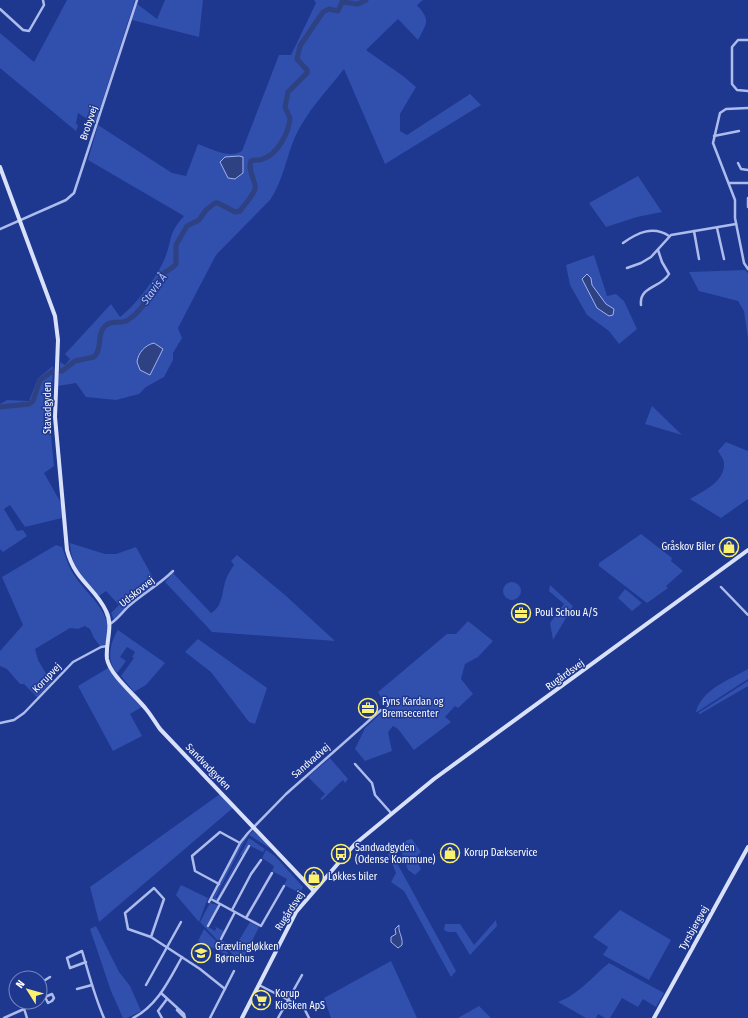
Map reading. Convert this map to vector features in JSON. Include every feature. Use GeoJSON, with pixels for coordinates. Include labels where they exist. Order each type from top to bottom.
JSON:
{"type":"FeatureCollection","features":[{"type":"Feature","properties":{"kind":"street"},"geometry":{"type":"LineString","coordinates":[[0,8],[23,30],[29,31],[44,5],[43,0]]}},
{"type":"Feature","properties":{"kind":"street","name":"Brobyvej"},"geometry":{"type":"LineString","coordinates":[[0,228],[66,200],[74,193],[137,0]]}},
{"type":"Feature","properties":{"kind":"street"},"geometry":{"type":"LineString","coordinates":[[748,40],[738,40],[732,47],[732,84],[737,90],[748,91]]}},
{"type":"Feature","properties":{"kind":"street"},"geometry":{"type":"LineString","coordinates":[[748,108],[722,111],[718,116],[714,136],[715,149],[735,200],[736,224],[744,263],[748,270]]}},
{"type":"Feature","properties":{"kind":"street"},"geometry":{"type":"LineString","coordinates":[[714,136],[739,131]]}},
{"type":"Feature","properties":{"kind":"street"},"geometry":{"type":"LineString","coordinates":[[738,163],[741,169],[748,170]]}},
{"type":"Feature","properties":{"kind":"street","name":"Stavadgyden"},"geometry":{"type":"LineString","coordinates":[[0,167],[55,316],[58,340],[56,366],[56,445],[67,550],[74,570],[103,605],[110,624],[108,646]]}},
{"type":"Feature","properties":{"kind":"street"},"geometry":{"type":"LineString","coordinates":[[728,183],[748,183]]}},
{"type":"Feature","properties":{"kind":"street"},"geometry":{"type":"LineString","coordinates":[[748,198],[748,207]]}},
{"type":"Feature","properties":{"kind":"street"},"geometry":{"type":"LineString","coordinates":[[627,268],[644,261],[658,250],[669,236],[677,232],[717,228],[736,224]]}},
{"type":"Feature","properties":{"kind":"street"},"geometry":{"type":"LineString","coordinates":[[717,228],[724,259]]}},
{"type":"Feature","properties":{"kind":"street"},"geometry":{"type":"LineString","coordinates":[[623,243],[637,235],[652,230],[658,230],[669,236]]}},
{"type":"Feature","properties":{"kind":"street"},"geometry":{"type":"LineString","coordinates":[[694,231],[699,259]]}},
{"type":"Feature","properties":{"kind":"street"},"geometry":{"type":"LineString","coordinates":[[641,305],[640,298],[643,293],[669,276],[669,272],[662,262],[658,250]]}},
{"type":"Feature","properties":{"kind":"street","name":"Rugårdsvej"},"geometry":{"type":"LineString","coordinates":[[242,1018],[292,920],[313,890],[351,847],[438,776],[748,550]]}},
{"type":"Feature","properties":{"kind":"street","name":"Udskovvej"},"geometry":{"type":"LineString","coordinates":[[110,624],[116,620],[130,605],[163,581],[173,571]]}},
{"type":"Feature","properties":{"kind":"street"},"geometry":{"type":"LineString","coordinates":[[721,587],[748,615]]}},
{"type":"Feature","properties":{"kind":"street","name":"Korupvej"},"geometry":{"type":"LineString","coordinates":[[0,723],[14,720],[24,713],[73,662],[101,647],[108,646]]}},
{"type":"Feature","properties":{"kind":"street","name":"Sandvadgyden"},"geometry":{"type":"LineString","coordinates":[[108,646],[107,659],[114,673],[139,701],[160,729],[313,890]]}},
{"type":"Feature","properties":{"kind":"street","name":"Sandvadvej"},"geometry":{"type":"LineString","coordinates":[[218,903],[210,901],[240,843],[286,794],[381,710]]}},
{"type":"Feature","properties":{"kind":"street"},"geometry":{"type":"LineString","coordinates":[[355,764],[372,783],[375,795],[391,813]]}},
{"type":"Feature","properties":{"kind":"street"},"geometry":{"type":"LineString","coordinates":[[219,884],[195,871],[192,856],[220,832],[240,843]]}},
{"type":"Feature","properties":{"kind":"street"},"geometry":{"type":"LineString","coordinates":[[208,926],[218,903],[249,846]]}},
{"type":"Feature","properties":{"kind":"street","name":"Tyrsbjergvej"},"geometry":{"type":"LineString","coordinates":[[654,1018],[748,847]]}},
{"type":"Feature","properties":{"kind":"street"},"geometry":{"type":"LineString","coordinates":[[220,939],[251,874],[261,860]]}},
{"type":"Feature","properties":{"kind":"street"},"geometry":{"type":"LineString","coordinates":[[246,918],[272,873]]}},
{"type":"Feature","properties":{"kind":"street"},"geometry":{"type":"LineString","coordinates":[[218,903],[261,925],[284,886]]}},
{"type":"Feature","properties":{"kind":"street"},"geometry":{"type":"LineString","coordinates":[[151,937],[164,899],[154,888],[125,913],[128,929],[151,937],[168,947],[225,989]]}},
{"type":"Feature","properties":{"kind":"street"},"geometry":{"type":"LineString","coordinates":[[146,985],[181,922]]}},
{"type":"Feature","properties":{"kind":"street"},"geometry":{"type":"LineString","coordinates":[[86,962],[70,968],[67,958],[82,951],[86,962],[93,983],[92,985],[104,1018]]}},
{"type":"Feature","properties":{"kind":"street"},"geometry":{"type":"LineString","coordinates":[[133,1018],[148,1008],[161,993],[182,957]]}},
{"type":"Feature","properties":{"kind":"street"},"geometry":{"type":"LineString","coordinates":[[210,1018],[234,971]]}},
{"type":"Feature","properties":{"kind":"street"},"geometry":{"type":"LineString","coordinates":[[278,1018],[302,975]]}},
{"type":"Feature","properties":{"kind":"street"},"geometry":{"type":"LineString","coordinates":[[76,990],[92,985]]}},
{"type":"Feature","properties":{"kind":"street"},"geometry":{"type":"LineString","coordinates":[[259,985],[306,1009],[309,1018]]}},
{"type":"Feature","properties":{"kind":"street"},"geometry":{"type":"LineString","coordinates":[[161,993],[185,1018]]}},
{"type":"Feature","properties":{"kind":"street"},"geometry":{"type":"LineString","coordinates":[[162,1018],[158,1012],[167,999]]}},
{"type":"Feature","properties":{"kind":"street"},"geometry":{"type":"LineString","coordinates":[[4,1018],[22,1010]]}},
{"type":"Feature","properties":{"kind":"shaded area"},"geometry":{"type":"Polygon","coordinates":[[[67,0],[135,0],[95,124],[78,113],[76,123],[78,126],[76,131],[0,68],[0,33],[34,62],[67,0]]]}},
{"type":"Feature","properties":{"kind":"shaded area"},"geometry":{"type":"Polygon","coordinates":[[[165,0],[203,0],[199,37],[132,20],[137,4],[157,19],[165,0]]]}},
{"type":"Feature","properties":{"kind":"shaded area"},"geometry":{"type":"Polygon","coordinates":[[[314,0],[423,0],[417,5],[426,18],[426,22],[418,40],[398,19],[366,50],[416,87],[400,114],[400,131],[407,135],[470,94],[481,105],[385,164],[344,69],[305,118],[295,137],[278,185],[270,200],[216,255],[178,328],[182,338],[173,353],[173,360],[164,377],[146,387],[139,394],[116,400],[86,397],[76,383],[58,386],[60,362],[65,365],[70,359],[65,354],[111,304],[120,317],[139,298],[151,282],[165,258],[173,232],[184,216],[88,160],[98,125],[172,173],[186,176],[198,144],[214,151],[226,154],[242,151],[279,55],[291,55],[316,3],[314,0]]]}},
{"type":"Feature","properties":{"kind":"shaded area"},"geometry":{"type":"Polygon","coordinates":[[[225,157],[243,157],[243,173],[235,179],[228,178],[220,162],[225,157]]]}},
{"type":"Feature","properties":{"kind":"shaded area"},"geometry":{"type":"Polygon","coordinates":[[[638,176],[662,212],[637,217],[606,227],[589,203],[638,176]]]}},
{"type":"Feature","properties":{"kind":"shaded area"},"geometry":{"type":"Polygon","coordinates":[[[594,255],[607,296],[616,294],[624,301],[637,329],[619,344],[609,331],[587,315],[570,285],[566,265],[594,255]]]}},
{"type":"Feature","properties":{"kind":"shaded area"},"geometry":{"type":"Polygon","coordinates":[[[745,270],[748,273],[748,339],[744,311],[738,301],[699,291],[689,272],[745,270]]]}},
{"type":"Feature","properties":{"kind":"shaded area"},"geometry":{"type":"Polygon","coordinates":[[[587,274],[591,278],[592,285],[606,304],[614,309],[613,315],[609,316],[597,308],[582,279],[587,274]]]}},
{"type":"Feature","properties":{"kind":"shaded area"},"geometry":{"type":"Polygon","coordinates":[[[154,343],[163,349],[150,375],[140,370],[137,362],[142,350],[154,343]]]}},
{"type":"Feature","properties":{"kind":"shaded area"},"geometry":{"type":"Polygon","coordinates":[[[53,366],[51,435],[54,466],[44,473],[61,503],[62,518],[25,527],[10,505],[4,509],[17,531],[23,530],[27,536],[3,552],[0,549],[0,404],[7,400],[29,401],[38,378],[53,366]]]}},
{"type":"Feature","properties":{"kind":"shaded area"},"geometry":{"type":"Polygon","coordinates":[[[652,406],[682,435],[645,424],[652,406]]]}},
{"type":"Feature","properties":{"kind":"shaded area"},"geometry":{"type":"Polygon","coordinates":[[[726,442],[748,451],[748,499],[721,518],[690,499],[707,489],[721,476],[724,462],[718,451],[726,442]]]}},
{"type":"Feature","properties":{"kind":"shaded area"},"geometry":{"type":"Polygon","coordinates":[[[641,534],[672,558],[671,561],[683,571],[666,586],[668,588],[647,603],[599,566],[599,563],[641,534]]]}},
{"type":"Feature","properties":{"kind":"shaded area"},"geometry":{"type":"Polygon","coordinates":[[[70,543],[105,554],[116,554],[136,547],[157,585],[132,601],[114,620],[111,613],[119,605],[106,591],[99,596],[83,578],[73,560],[70,543]]]}},
{"type":"Feature","properties":{"kind":"shaded area"},"geometry":{"type":"Polygon","coordinates":[[[56,545],[62,547],[71,570],[103,612],[107,622],[108,632],[106,644],[100,646],[90,629],[85,626],[78,629],[70,628],[35,649],[38,660],[51,682],[37,697],[24,684],[20,684],[7,669],[0,666],[0,651],[23,625],[2,577],[56,545]]]}},
{"type":"Feature","properties":{"kind":"shaded area"},"geometry":{"type":"Polygon","coordinates":[[[237,555],[285,595],[335,641],[212,632],[165,582],[173,573],[211,613],[220,603],[226,579],[234,565],[231,561],[237,555]]]}},
{"type":"Feature","properties":{"kind":"shaded area"},"geometry":{"type":"Polygon","coordinates":[[[512,582],[518,585],[521,591],[518,597],[512,600],[506,597],[503,591],[506,585],[512,582]]]}},
{"type":"Feature","properties":{"kind":"shaded area"},"geometry":{"type":"Polygon","coordinates":[[[550,585],[573,606],[553,640],[550,623],[564,604],[549,591],[550,585]]]}},
{"type":"Feature","properties":{"kind":"shaded area"},"geometry":{"type":"Polygon","coordinates":[[[625,589],[642,603],[632,611],[618,598],[625,589]]]}},
{"type":"Feature","properties":{"kind":"shaded area"},"geometry":{"type":"Polygon","coordinates":[[[468,621],[493,641],[478,657],[465,664],[461,679],[473,694],[458,708],[455,706],[445,717],[451,722],[414,750],[398,729],[393,726],[388,732],[392,751],[365,761],[355,749],[365,728],[387,708],[378,692],[447,634],[456,634],[468,621]]]}},
{"type":"Feature","properties":{"kind":"shaded area"},"geometry":{"type":"Polygon","coordinates":[[[118,630],[165,663],[146,685],[134,692],[121,676],[134,658],[132,657],[135,652],[127,647],[120,657],[126,661],[117,673],[111,663],[111,646],[118,630]]]}},
{"type":"Feature","properties":{"kind":"shaded area"},"geometry":{"type":"Polygon","coordinates":[[[198,639],[267,688],[255,724],[249,722],[211,672],[185,652],[198,639]]]}},
{"type":"Feature","properties":{"kind":"shaded area"},"geometry":{"type":"Polygon","coordinates":[[[108,668],[142,707],[130,714],[142,736],[113,751],[78,686],[108,668]]]}},
{"type":"Feature","properties":{"kind":"shaded area"},"geometry":{"type":"Polygon","coordinates":[[[748,669],[748,679],[696,712],[699,704],[710,691],[748,669]]]}},
{"type":"Feature","properties":{"kind":"shaded area"},"geometry":{"type":"Polygon","coordinates":[[[748,681],[748,686],[700,714],[698,713],[748,681]]]}},
{"type":"Feature","properties":{"kind":"shaded area"},"geometry":{"type":"Polygon","coordinates":[[[330,758],[348,779],[345,783],[343,780],[322,800],[320,799],[325,794],[308,777],[330,758]]]}},
{"type":"Feature","properties":{"kind":"shaded area"},"geometry":{"type":"Polygon","coordinates":[[[220,794],[234,807],[99,922],[90,887],[220,794]]]}},
{"type":"Feature","properties":{"kind":"shaded area"},"geometry":{"type":"Polygon","coordinates":[[[255,830],[276,852],[249,835],[215,898],[217,898],[249,838],[265,849],[263,852],[248,845],[217,900],[214,899],[243,841],[249,834],[255,830]]]}},
{"type":"Feature","properties":{"kind":"shaded area"},"geometry":{"type":"Polygon","coordinates":[[[412,839],[421,852],[415,858],[421,869],[415,875],[408,870],[400,848],[407,840],[412,839]]]}},
{"type":"Feature","properties":{"kind":"shaded area"},"geometry":{"type":"Polygon","coordinates":[[[266,850],[275,856],[303,887],[300,893],[284,885],[287,879],[272,871],[274,866],[262,858],[266,850]]]}},
{"type":"Feature","properties":{"kind":"shaded area"},"geometry":{"type":"Polygon","coordinates":[[[391,852],[456,971],[451,977],[404,891],[391,882],[396,873],[388,854],[391,852]]]}},
{"type":"Feature","properties":{"kind":"shaded area"},"geometry":{"type":"Polygon","coordinates":[[[181,885],[208,898],[199,922],[176,895],[181,885]]]}},
{"type":"Feature","properties":{"kind":"shaded area"},"geometry":{"type":"Polygon","coordinates":[[[210,903],[218,905],[207,926],[215,931],[216,928],[214,926],[224,931],[218,941],[200,922],[210,903]]]}},
{"type":"Feature","properties":{"kind":"shaded area"},"geometry":{"type":"Polygon","coordinates":[[[620,910],[671,940],[649,980],[603,955],[608,947],[593,937],[620,910]]]}},
{"type":"Feature","properties":{"kind":"shaded area"},"geometry":{"type":"Polygon","coordinates":[[[496,920],[497,926],[470,955],[456,932],[448,932],[444,930],[445,924],[460,924],[474,945],[496,920]]]}},
{"type":"Feature","properties":{"kind":"shaded area"},"geometry":{"type":"Polygon","coordinates":[[[250,922],[259,927],[241,963],[221,942],[221,940],[235,947],[250,922]]]}},
{"type":"Feature","properties":{"kind":"shaded area"},"geometry":{"type":"Polygon","coordinates":[[[399,925],[402,945],[398,948],[391,942],[391,937],[396,934],[395,929],[399,925]]]}},
{"type":"Feature","properties":{"kind":"shaded area"},"geometry":{"type":"Polygon","coordinates":[[[96,926],[119,972],[130,986],[141,1011],[127,1018],[123,1018],[111,991],[90,929],[96,926]]]}},
{"type":"Feature","properties":{"kind":"shaded area"},"geometry":{"type":"Polygon","coordinates":[[[204,929],[228,953],[227,955],[198,941],[204,929]]]}},
{"type":"Feature","properties":{"kind":"shaded area"},"geometry":{"type":"Polygon","coordinates":[[[391,961],[417,1018],[331,1018],[324,998],[391,961]]]}},
{"type":"Feature","properties":{"kind":"shaded area"},"geometry":{"type":"Polygon","coordinates":[[[609,963],[664,993],[656,1007],[643,999],[638,1007],[622,998],[610,1018],[605,1018],[598,1014],[596,1018],[586,1018],[558,1002],[579,990],[609,963]]]}},
{"type":"Feature","properties":{"kind":"shaded area"},"geometry":{"type":"Polygon","coordinates":[[[479,1006],[491,1018],[458,1018],[479,1006]]]}},
{"type":"Feature","properties":{"kind":"waterway","name":"Stavis Å"},"geometry":{"type":"LineString","coordinates":[[0,407],[29,404],[33,401],[40,380],[53,371],[62,371],[75,361],[94,357],[97,354],[102,330],[105,326],[111,323],[128,320],[139,311],[162,275],[176,264],[176,245],[187,226],[199,220],[206,210],[215,203],[218,203],[235,212],[240,211],[255,189],[255,183],[250,169],[251,161],[262,160],[268,156],[278,148],[285,136],[290,118],[285,107],[288,92],[307,73],[307,70],[297,59],[300,46],[323,12],[329,9],[338,11],[342,2],[358,4],[366,0]]}},
{"type":"Feature","properties":{"kind":"place","name":"Gråskov Biler"},"geometry":{"type":"Point","coordinates":[729,547]}},
{"type":"Feature","properties":{"kind":"place","name":"Poul Schou A/S"},"geometry":{"type":"Point","coordinates":[521,613]}},
{"type":"Feature","properties":{"kind":"place","name":"Fyns Kardan og Bremsecenter"},"geometry":{"type":"Point","coordinates":[368,708]}},
{"type":"Feature","properties":{"kind":"place","name":"Korup Dækservice"},"geometry":{"type":"Point","coordinates":[450,853]}},
{"type":"Feature","properties":{"kind":"place","name":"Sandvadgyden (Odense Kommune)"},"geometry":{"type":"Point","coordinates":[341,854]}},
{"type":"Feature","properties":{"kind":"place","name":"Løkkes biler"},"geometry":{"type":"Point","coordinates":[314,877]}},
{"type":"Feature","properties":{"kind":"place","name":"Grævlingløkken Børnehus"},"geometry":{"type":"Point","coordinates":[201,953]}},
{"type":"Feature","properties":{"kind":"place","name":"Korup Kiosken ApS"},"geometry":{"type":"Point","coordinates":[261,1000]}}]}
